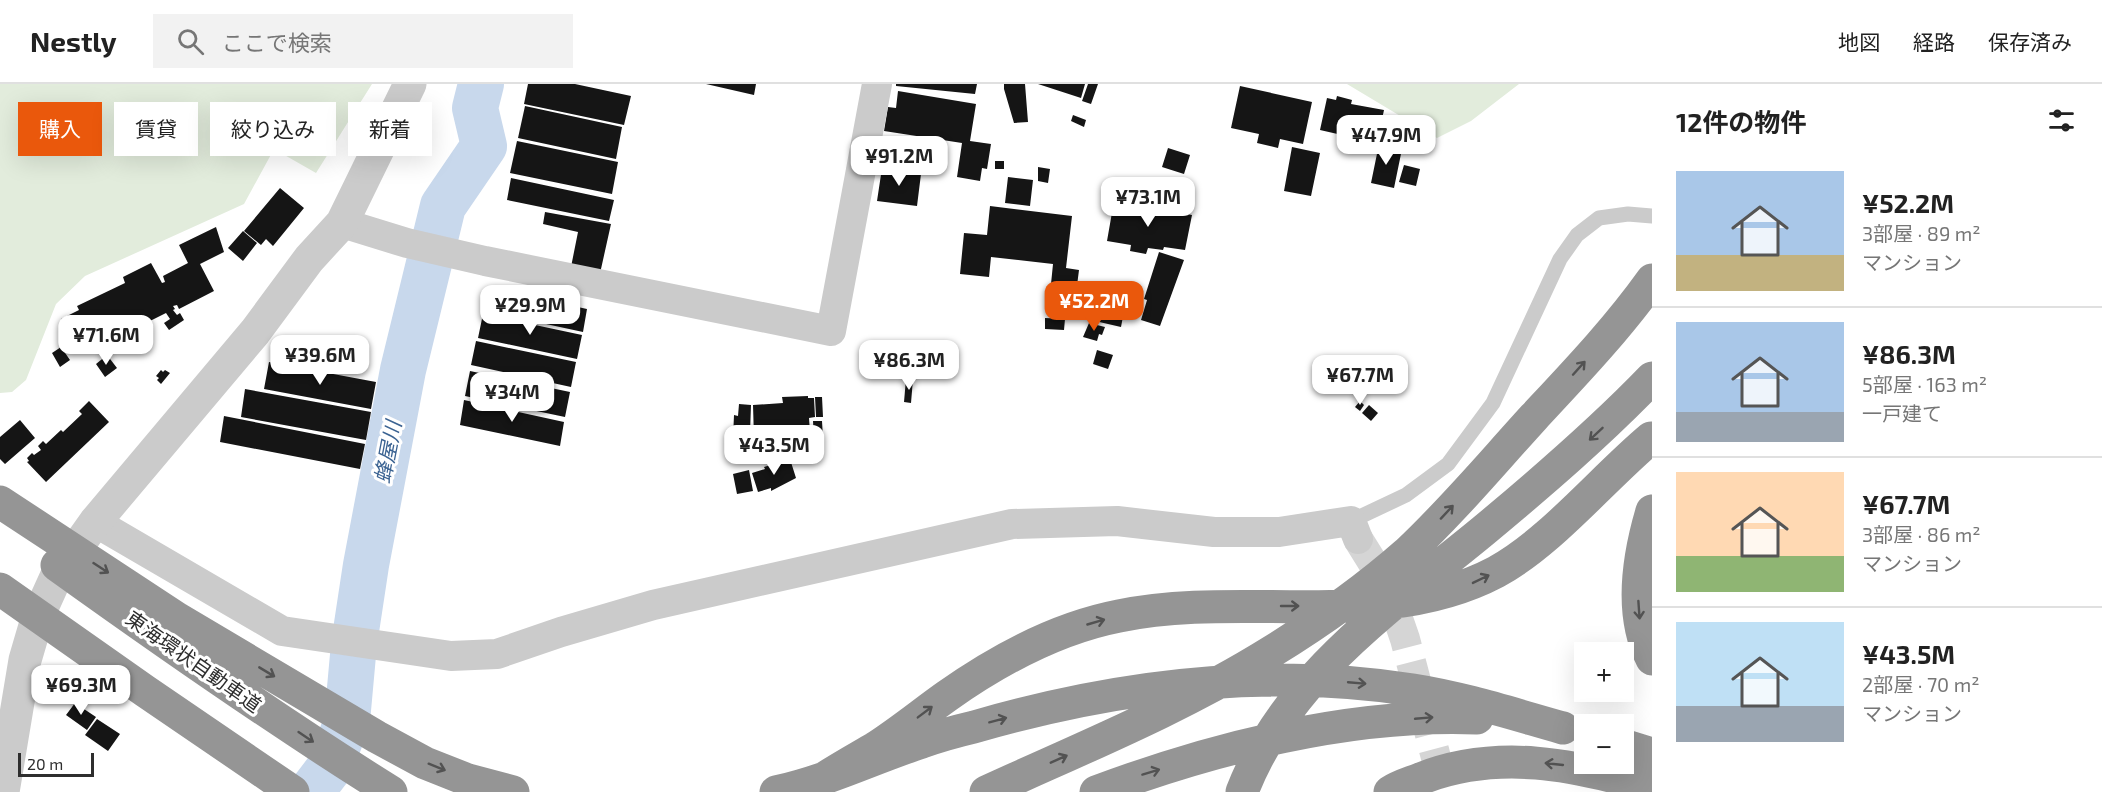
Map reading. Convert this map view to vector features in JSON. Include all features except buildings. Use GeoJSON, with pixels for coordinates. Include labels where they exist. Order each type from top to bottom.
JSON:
{"type":"FeatureCollection","features":[{"type":"Feature","properties":{"kind":"highway"},"geometry":{"type":"LineString","coordinates":[[986,792],[1212,686],[1271,652],[1360,591],[1406,553],[1441,519],[1586,361],[1652,280]]}},
{"type":"Feature","properties":{"kind":"highway"},"geometry":{"type":"LineString","coordinates":[[1245,786],[1273,731],[1297,697],[1331,660],[1376,617],[1563,464],[1652,378]]}},
{"type":"Feature","properties":{"kind":"highway"},"geometry":{"type":"LineString","coordinates":[[823,779],[876,747],[986,670],[1029,646],[1072,629],[1119,616],[1164,609],[1371,604],[1437,596],[1468,585],[1498,571],[1529,549],[1651,438]]}},
{"type":"Feature","properties":{"kind":"highway"},"geometry":{"type":"LineString","coordinates":[[0,501],[178,619],[377,737],[425,763],[468,780],[513,792]]}},
{"type":"Feature","properties":{"kind":"highway"},"geometry":{"type":"LineString","coordinates":[[1652,511],[1638,594],[1640,621],[1646,647],[1652,659]]}},
{"type":"Feature","properties":{"kind":"highway","name":"東海環状自動車道"},"geometry":{"type":"LineString","coordinates":[[0,523],[174,649],[391,792]]}},
{"type":"Feature","properties":{"kind":"highway"},"geometry":{"type":"LineString","coordinates":[[0,589],[293,792]]}},
{"type":"Feature","properties":{"kind":"highway"},"geometry":{"type":"LineString","coordinates":[[0,608],[257,792]]}},
{"type":"Feature","properties":{"kind":"highway"},"geometry":{"type":"LineString","coordinates":[[776,792],[823,779],[921,742],[1042,708],[1158,688],[1242,681],[1306,680],[1414,690],[1481,704],[1573,731]]}},
{"type":"Feature","properties":{"kind":"highway"},"geometry":{"type":"LineString","coordinates":[[1096,792],[1141,775],[1207,755],[1285,736],[1339,728],[1444,717],[1497,719],[1573,731]]}},
{"type":"Feature","properties":{"kind":"highway"},"geometry":{"type":"LineString","coordinates":[[1634,748],[1652,754]]}},
{"type":"Feature","properties":{"kind":"highway"},"geometry":{"type":"LineString","coordinates":[[1390,792],[1434,774],[1471,764],[1515,762],[1559,764],[1652,787]]}},
{"type":"Feature","properties":{"kind":"street"},"geometry":{"type":"LineString","coordinates":[[3,792],[25,660],[37,619],[56,577],[95,522],[255,332],[309,260],[342,223],[410,84]]}},
{"type":"Feature","properties":{"kind":"street"},"geometry":{"type":"LineString","coordinates":[[342,223],[407,243],[485,261],[831,331],[877,84]]}},
{"type":"Feature","properties":{"kind":"street"},"geometry":{"type":"LineString","coordinates":[[95,522],[282,632],[450,656],[497,654],[561,632],[653,605],[1012,524],[1117,521],[1214,531],[1354,530]]}},
{"type":"Feature","properties":{"kind":"lane"},"geometry":{"type":"LineString","coordinates":[[1354,530],[1448,464],[1493,403],[1560,260],[1577,235],[1599,218],[1628,214],[1652,216]]}},
{"type":"Feature","properties":{"kind":"green space"},"geometry":{"type":"Polygon","coordinates":[[[0,84],[372,84],[361,102],[348,102],[348,122],[336,141],[336,102],[210,102],[210,156],[270,156],[244,204],[85,276],[56,304],[26,380],[12,392],[0,393],[0,84]]]}},
{"type":"Feature","properties":{"kind":"green space"},"geometry":{"type":"Polygon","coordinates":[[[1347,84],[1519,84],[1471,121],[1437,138],[1347,84]]]}},
{"type":"Feature","properties":{"kind":"green space"},"geometry":{"type":"Polygon","coordinates":[[[286,156],[327,156],[316,173],[286,156]]]}},
{"type":"Feature","properties":{"kind":"waterway","name":"蜂屋川"},"geometry":{"type":"LineString","coordinates":[[311,792],[330,767],[347,721],[354,644],[366,565],[403,370],[443,206],[484,146],[475,108],[481,84]]}},
{"type":"Feature","properties":{"kind":"tunnel"},"geometry":{"type":"LineString","coordinates":[[1358,539],[1386,584],[1405,639],[1445,792]]}}]}
